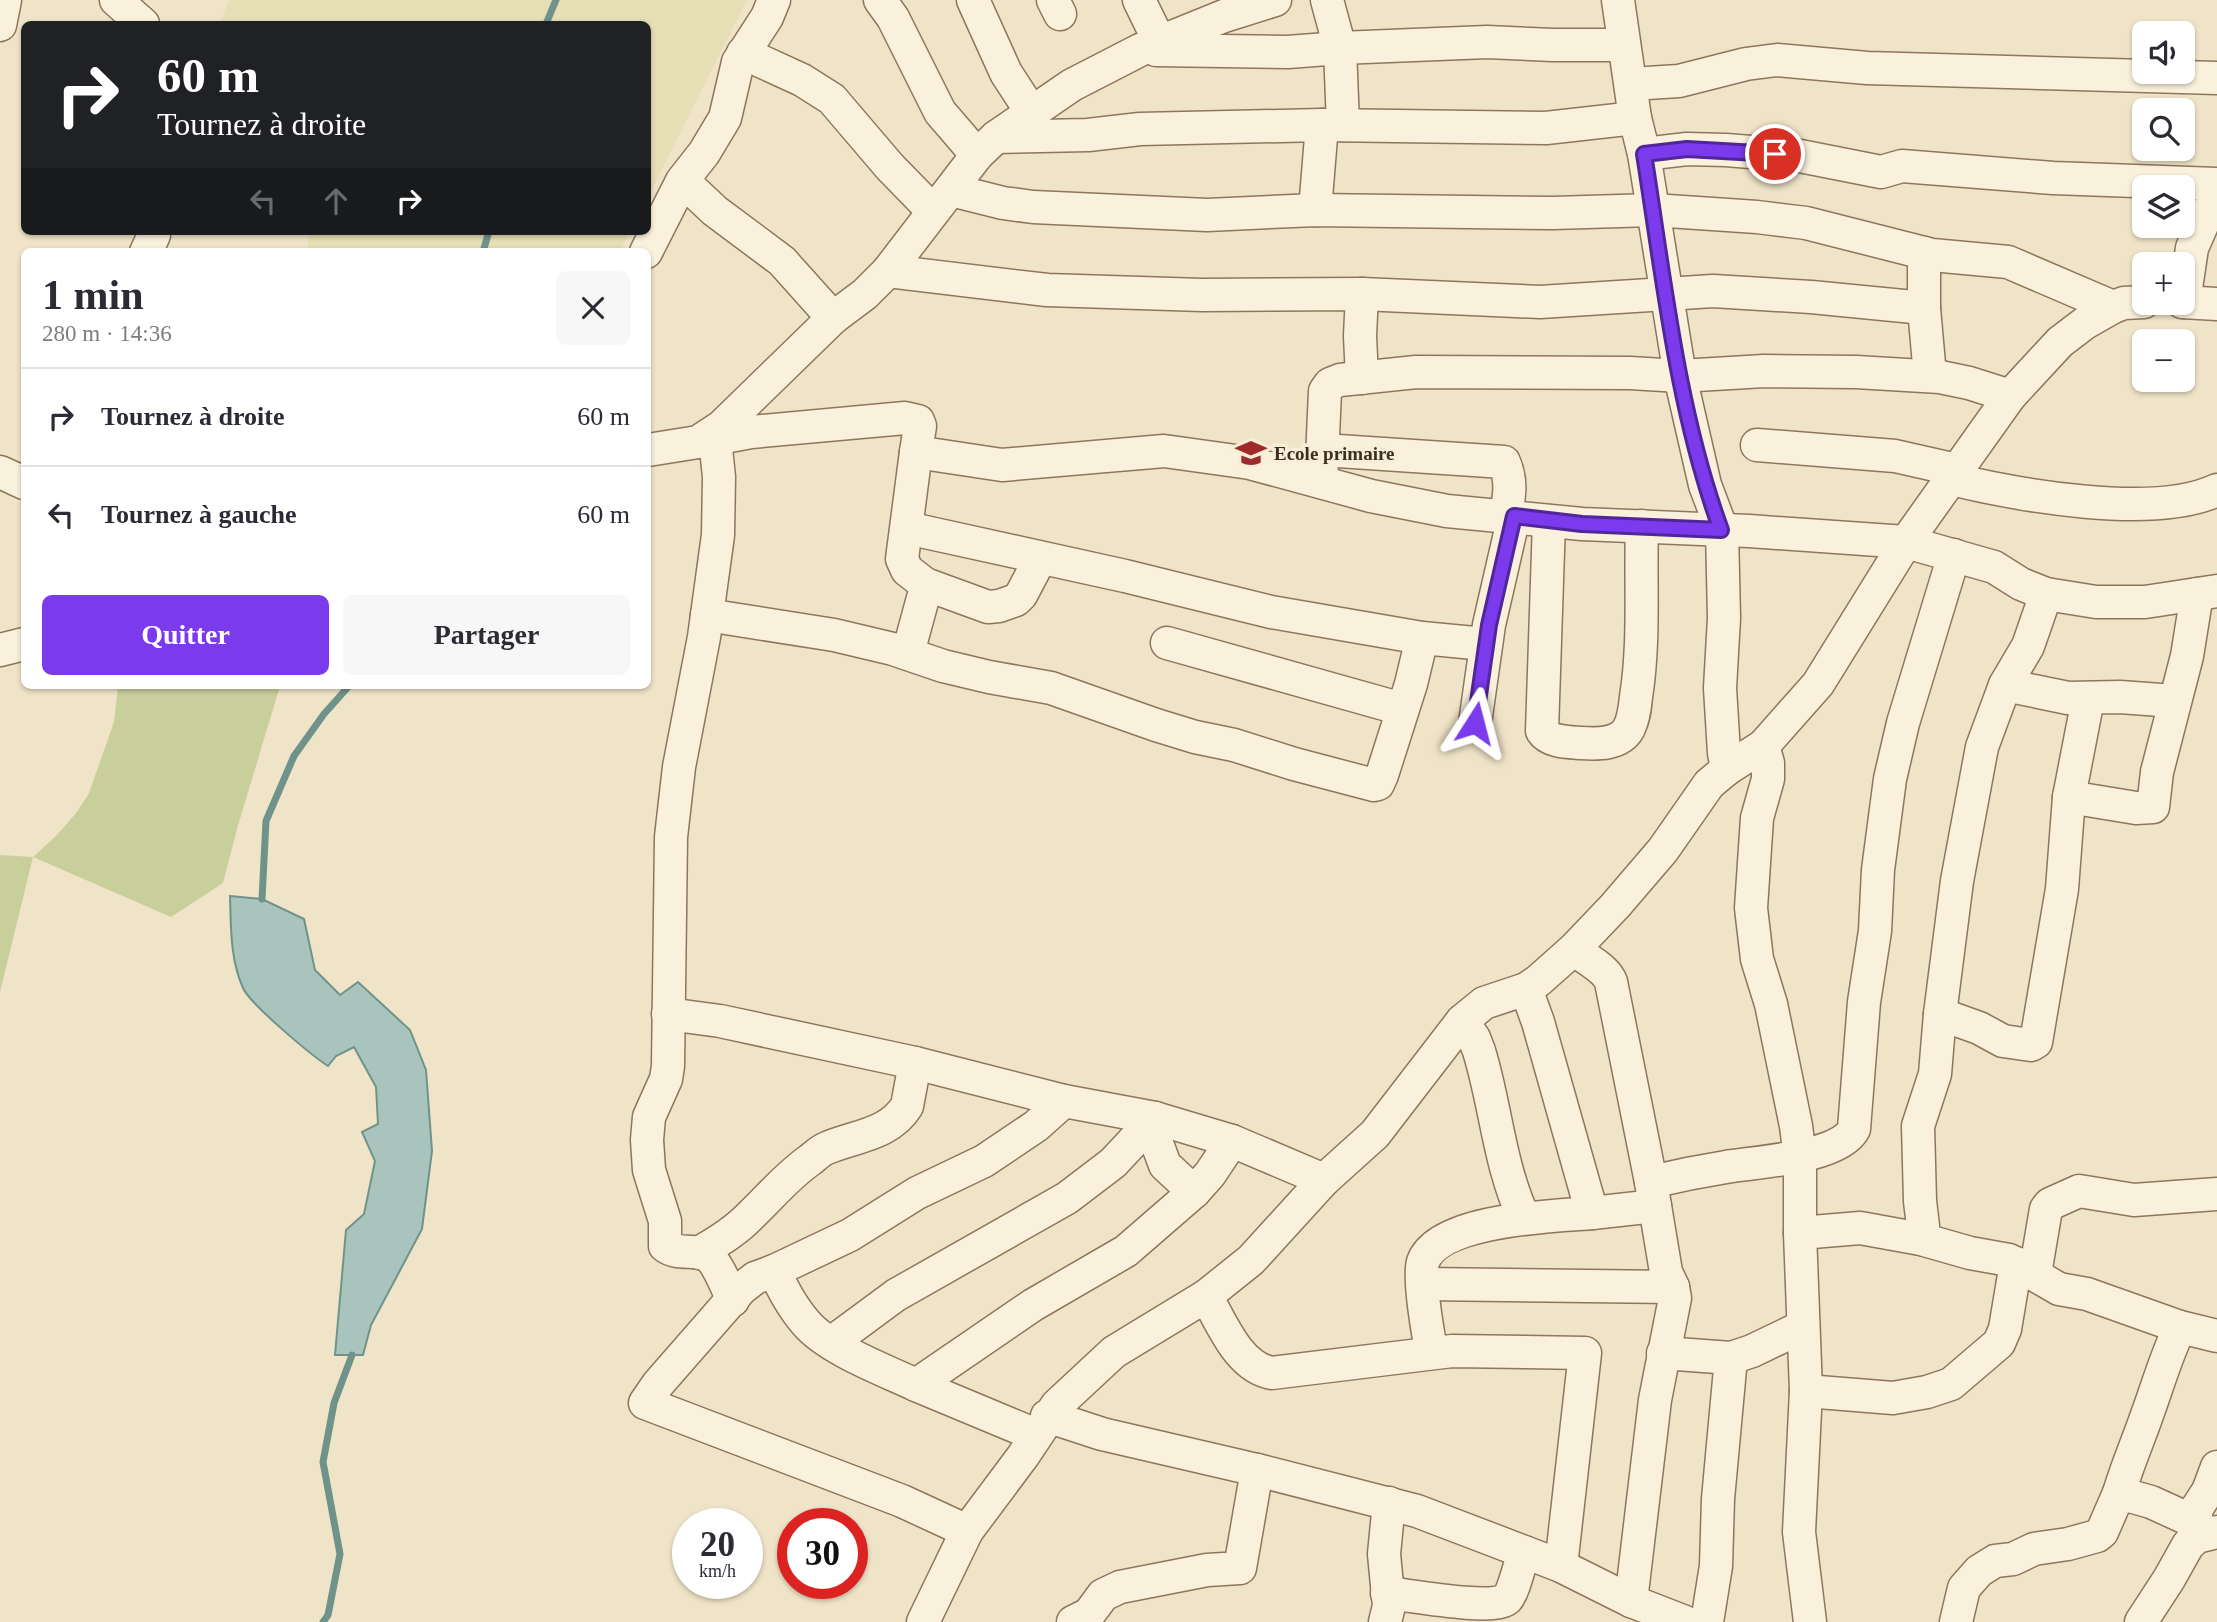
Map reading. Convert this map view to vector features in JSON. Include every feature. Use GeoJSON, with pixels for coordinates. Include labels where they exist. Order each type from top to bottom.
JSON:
{"type":"FeatureCollection","features":[{"type":"Feature","properties":{"kind":"street"},"geometry":{"type":"LineString","coordinates":[[0,25],[5,0]]}},
{"type":"Feature","properties":{"kind":"street"},"geometry":{"type":"LineString","coordinates":[[116,0],[140,21]]}},
{"type":"Feature","properties":{"kind":"street"},"geometry":{"type":"LineString","coordinates":[[648,248],[683,181],[725,118],[743,53],[767,17],[774,0]]}},
{"type":"Feature","properties":{"kind":"street"},"geometry":{"type":"LineString","coordinates":[[880,0],[893,18],[940,111],[986,146],[1140,129],[1333,125],[1546,128],[1635,118]]}},
{"type":"Feature","properties":{"kind":"street"},"geometry":{"type":"LineString","coordinates":[[973,0],[1006,73],[1032,113]]}},
{"type":"Feature","properties":{"kind":"street"},"geometry":{"type":"LineString","coordinates":[[1139,0],[1150,45]]}},
{"type":"Feature","properties":{"kind":"street"},"geometry":{"type":"LineString","coordinates":[[707,440],[833,318],[865,294],[888,271],[986,146],[1072,85],[1220,8],[1275,0]]}},
{"type":"Feature","properties":{"kind":"street"},"geometry":{"type":"LineString","coordinates":[[1315,210],[1333,125],[1340,48],[1327,0]]}},
{"type":"Feature","properties":{"kind":"street"},"geometry":{"type":"LineString","coordinates":[[1618,0],[1635,118],[1644,154],[1680,376],[1705,485],[1721,530],[1724,618],[1720,688],[1727,769]]}},
{"type":"Feature","properties":{"kind":"street"},"geometry":{"type":"LineString","coordinates":[[1150,45],[1289,52],[1487,43],[1624,44]]}},
{"type":"Feature","properties":{"kind":"street"},"geometry":{"type":"LineString","coordinates":[[743,53],[802,80],[832,99],[890,167],[942,201],[1207,215],[1315,210],[1553,214],[1653,210],[1757,217],[1806,223],[1924,253],[2008,262],[2113,307]]}},
{"type":"Feature","properties":{"kind":"street"},"geometry":{"type":"LineString","coordinates":[[1631,84],[1679,81],[1746,64],[1777,60],[1867,68],[2217,78]]}},
{"type":"Feature","properties":{"kind":"street"},"geometry":{"type":"LineString","coordinates":[[1644,154],[1687,149],[1726,150],[1800,156],[1881,172],[1902,166],[2053,178],[2217,184]]}},
{"type":"Feature","properties":{"kind":"street"},"geometry":{"type":"LineString","coordinates":[[683,181],[715,211],[782,261],[833,318]]}},
{"type":"Feature","properties":{"kind":"street"},"geometry":{"type":"LineString","coordinates":[[2191,252],[2217,191]]}},
{"type":"Feature","properties":{"kind":"street"},"geometry":{"type":"LineString","coordinates":[[1924,253],[1924,308],[1930,376]]}},
{"type":"Feature","properties":{"kind":"street"},"geometry":{"type":"LineString","coordinates":[[888,271],[1047,290],[1216,295],[1362,294],[1540,302],[1713,291],[1924,308]]}},
{"type":"Feature","properties":{"kind":"street"},"geometry":{"type":"LineString","coordinates":[[1362,294],[1362,378]]}},
{"type":"Feature","properties":{"kind":"street"},"geometry":{"type":"LineString","coordinates":[[923,1622],[967,1531],[1066,1395],[1114,1352],[1206,1296],[1251,1260],[1324,1180],[1375,1134],[1462,1021],[1485,1003],[1526,989],[1550,972],[1574,949],[1663,850],[1709,784],[1763,746],[1818,684],[1906,542],[2010,396],[2060,342],[2113,307],[2132,303]]}},
{"type":"Feature","properties":{"kind":"street"},"geometry":{"type":"LineString","coordinates":[[2195,303],[2217,304]]}},
{"type":"Feature","properties":{"kind":"street"},"geometry":{"type":"LineString","coordinates":[[1321,481],[1325,391],[1330,384],[1340,380],[1416,372],[1630,373],[1680,376],[1764,371],[1930,376],[1969,383],[2010,396]]}},
{"type":"Feature","properties":{"kind":"street"},"geometry":{"type":"LineString","coordinates":[[651,449],[751,432],[905,418],[918,421],[920,426],[903,565],[925,584],[988,607],[1016,600],[1040,559]]}},
{"type":"Feature","properties":{"kind":"street"},"geometry":{"type":"LineString","coordinates":[[707,440],[719,477],[718,526],[707,615],[679,767],[672,826],[668,1066],[666,1079],[649,1117],[649,1170],[664,1220],[665,1246],[672,1251],[699,1253],[711,1259],[733,1300]]}},
{"type":"Feature","properties":{"kind":"street"},"geometry":{"type":"LineString","coordinates":[[1757,444],[1895,456],[1987,488],[2080,501],[2134,505],[2190,499],[2217,490]]}},
{"type":"Feature","properties":{"kind":"street"},"geometry":{"type":"LineString","coordinates":[[1323,450],[1504,462],[1510,482],[1510,516],[1485,644],[1475,723]]}},
{"type":"Feature","properties":{"kind":"street"},"geometry":{"type":"LineString","coordinates":[[916,452],[1002,465],[1164,451],[1250,463],[1371,496],[1447,511],[1549,521],[1906,542],[1994,567],[2021,584],[2046,594],[2096,602],[2145,602],[2207,593],[2174,701],[2157,772],[2152,808],[2069,797]]}},
{"type":"Feature","properties":{"kind":"street"},"geometry":{"type":"LineString","coordinates":[[0,472],[21,482]]}},
{"type":"Feature","properties":{"kind":"street"},"geometry":{"type":"LineString","coordinates":[[1549,521],[1542,731],[1552,739],[1589,744],[1606,743],[1621,736],[1629,728],[1634,713],[1642,661],[1642,526]]}},
{"type":"Feature","properties":{"kind":"street"},"geometry":{"type":"LineString","coordinates":[[907,528],[1125,576],[1271,612],[1422,638],[1485,644]]}},
{"type":"Feature","properties":{"kind":"street"},"geometry":{"type":"LineString","coordinates":[[1433,1352],[1425,1314],[1422,1270],[1424,1258],[1448,1238],[1489,1224],[1524,1218],[1592,1213],[1729,1166],[1800,1157],[1847,1139],[1854,1129],[1864,1002],[1875,931],[1878,870],[1890,779],[1903,723],[1954,555]]}},
{"type":"Feature","properties":{"kind":"street"},"geometry":{"type":"LineString","coordinates":[[908,653],[925,584]]}},
{"type":"Feature","properties":{"kind":"street"},"geometry":{"type":"LineString","coordinates":[[1922,1239],[1918,1126],[1934,1079],[1957,881],[1982,747],[2005,685],[2028,646],[2046,594]]}},
{"type":"Feature","properties":{"kind":"street"},"geometry":{"type":"LineString","coordinates":[[707,615],[834,635],[908,653],[943,666],[1051,688],[1167,729],[1374,785],[1380,781],[1411,684],[1422,638]]}},
{"type":"Feature","properties":{"kind":"street"},"geometry":{"type":"LineString","coordinates":[[1167,643],[1402,709]]}},
{"type":"Feature","properties":{"kind":"street"},"geometry":{"type":"LineString","coordinates":[[0,650],[21,645]]}},
{"type":"Feature","properties":{"kind":"street"},"geometry":{"type":"LineString","coordinates":[[2005,685],[2061,697],[2174,701]]}},
{"type":"Feature","properties":{"kind":"street"},"geometry":{"type":"LineString","coordinates":[[1940,1014],[1979,1028],[2003,1041],[2026,1045],[2034,1045],[2036,1042],[2062,888],[2069,797],[2088,699]]}},
{"type":"Feature","properties":{"kind":"street"},"geometry":{"type":"LineString","coordinates":[[1763,746],[1768,763],[1768,779],[1757,818],[1751,908],[1757,959],[1771,1004],[1797,1126],[1800,1157],[1802,1327],[1806,1391],[1799,1532],[1810,1622]]}},
{"type":"Feature","properties":{"kind":"street"},"geometry":{"type":"LineString","coordinates":[[1574,949],[1609,977],[1667,1275],[1673,1287],[1675,1303],[1663,1353],[1620,1605]]}},
{"type":"Feature","properties":{"kind":"street"},"geometry":{"type":"LineString","coordinates":[[1526,989],[1592,1213]]}},
{"type":"Feature","properties":{"kind":"street"},"geometry":{"type":"LineString","coordinates":[[668,1014],[720,1021],[915,1063],[1150,1124],[1233,1141],[1324,1180]]}},
{"type":"Feature","properties":{"kind":"street"},"geometry":{"type":"LineString","coordinates":[[1462,1021],[1479,1051],[1502,1152],[1524,1218]]}},
{"type":"Feature","properties":{"kind":"street"},"geometry":{"type":"LineString","coordinates":[[699,1253],[732,1232],[751,1216],[789,1175],[826,1148],[878,1131],[903,1112],[907,1106],[915,1063]]}},
{"type":"Feature","properties":{"kind":"street"},"geometry":{"type":"LineString","coordinates":[[967,1531],[902,1501],[645,1403],[658,1384],[741,1289],[755,1278],[850,1235],[917,1193],[984,1161],[1036,1126],[1064,1101]]}},
{"type":"Feature","properties":{"kind":"street"},"geometry":{"type":"LineString","coordinates":[[1150,1124],[1165,1165],[1194,1192]]}},
{"type":"Feature","properties":{"kind":"street"},"geometry":{"type":"LineString","coordinates":[[831,1343],[896,1295],[1067,1198],[1113,1163],[1150,1124]]}},
{"type":"Feature","properties":{"kind":"street"},"geometry":{"type":"LineString","coordinates":[[916,1385],[1033,1305],[1126,1251],[1194,1192],[1233,1141]]}},
{"type":"Feature","properties":{"kind":"street"},"geometry":{"type":"LineString","coordinates":[[1806,1391],[1894,1398],[1951,1384],[1999,1343],[2045,1212],[2050,1204],[2063,1197],[2085,1191],[2106,1197],[2134,1200],[2217,1194]]}},
{"type":"Feature","properties":{"kind":"street"},"geometry":{"type":"LineString","coordinates":[[1800,1233],[1860,1228],[1922,1239],[1970,1254],[2009,1260],[2059,1289],[2087,1293],[2180,1327],[2217,1336]]}},
{"type":"Feature","properties":{"kind":"street"},"geometry":{"type":"LineString","coordinates":[[774,1271],[788,1298],[807,1324],[831,1343],[916,1385],[1042,1426],[1102,1434],[1417,1511],[1561,1566],[1620,1605],[1685,1622]]}},
{"type":"Feature","properties":{"kind":"street"},"geometry":{"type":"LineString","coordinates":[[1424,1284],[1673,1287]]}},
{"type":"Feature","properties":{"kind":"street"},"geometry":{"type":"LineString","coordinates":[[1206,1296],[1243,1357],[1255,1368],[1265,1372],[1335,1366],[1433,1352],[1585,1353],[1561,1566]]}},
{"type":"Feature","properties":{"kind":"street"},"geometry":{"type":"LineString","coordinates":[[1663,1353],[1731,1358],[1802,1327]]}},
{"type":"Feature","properties":{"kind":"street"},"geometry":{"type":"LineString","coordinates":[[1956,1622],[1964,1588],[1979,1571],[1995,1561],[2013,1559],[2034,1549],[2068,1544],[2097,1536],[2102,1532],[2148,1415],[2165,1359],[2180,1327]]}},
{"type":"Feature","properties":{"kind":"street"},"geometry":{"type":"LineString","coordinates":[[1707,1622],[1716,1566],[1718,1499],[1731,1358]]}},
{"type":"Feature","properties":{"kind":"street"},"geometry":{"type":"LineString","coordinates":[[2202,1531],[2197,1508],[2208,1492],[2217,1467]]}},
{"type":"Feature","properties":{"kind":"street"},"geometry":{"type":"LineString","coordinates":[[1073,1622],[1089,1614],[1103,1595],[1119,1587],[1207,1570],[1240,1567],[1257,1470]]}},
{"type":"Feature","properties":{"kind":"street"},"geometry":{"type":"LineString","coordinates":[[2119,1493],[2151,1502],[2202,1531]]}},
{"type":"Feature","properties":{"kind":"street"},"geometry":{"type":"LineString","coordinates":[[1389,1503],[1384,1554],[1386,1608],[1432,1610],[1500,1603],[1509,1596],[1524,1552]]}},
{"type":"Feature","properties":{"kind":"street"},"geometry":{"type":"LineString","coordinates":[[2141,1622],[2184,1550],[2202,1531]]}},
{"type":"Feature","properties":{"kind":"shaded area"},"geometry":{"type":"Polygon","coordinates":[[[229,0],[747,0],[651,191],[651,21],[221,21],[229,0]]]}},
{"type":"Feature","properties":{"kind":"shaded area"},"geometry":{"type":"Polygon","coordinates":[[[307,235],[628,235],[622,248],[309,248],[307,235]]]}},
{"type":"Feature","properties":{"kind":"green space"},"geometry":{"type":"Polygon","coordinates":[[[118,689],[279,689],[223,883],[171,917],[33,857],[77,812],[89,793],[114,722],[118,689]]]}},
{"type":"Feature","properties":{"kind":"green space"},"geometry":{"type":"Polygon","coordinates":[[[0,855],[33,857],[0,992],[0,855]]]}},
{"type":"Feature","properties":{"kind":"water"},"geometry":{"type":"Polygon","coordinates":[[[230,896],[262,899],[304,919],[315,970],[340,995],[358,982],[410,1030],[426,1070],[432,1151],[422,1229],[371,1325],[363,1355],[335,1355],[346,1230],[364,1214],[375,1161],[362,1132],[378,1124],[376,1087],[354,1047],[336,1056],[328,1066],[282,1029],[248,995],[243,988],[233,954],[230,896]]]}},
{"type":"Feature","properties":{"kind":"waterway"},"geometry":{"type":"LineString","coordinates":[[547,21],[556,0]]}},
{"type":"Feature","properties":{"kind":"waterway"},"geometry":{"type":"LineString","coordinates":[[484,248],[488,235]]}},
{"type":"Feature","properties":{"kind":"waterway"},"geometry":{"type":"LineString","coordinates":[[262,899],[266,821],[294,756],[324,714],[346,689]]}},
{"type":"Feature","properties":{"kind":"waterway"},"geometry":{"type":"LineString","coordinates":[[323,1622],[328,1615],[340,1554],[323,1462],[334,1403],[352,1355]]}},
{"type":"Feature","properties":{"kind":"place","name":"Ecole primaire"},"geometry":{"type":"Point","coordinates":[1251,453]}},
{"type":"Feature","properties":{"kind":"route"},"geometry":{"type":"LineString","coordinates":[[1475,723],[1485,644],[1514,516],[1582,524],[1721,530],[1705,485],[1680,376],[1644,154],[1687,149],[1775,154]]}}]}
